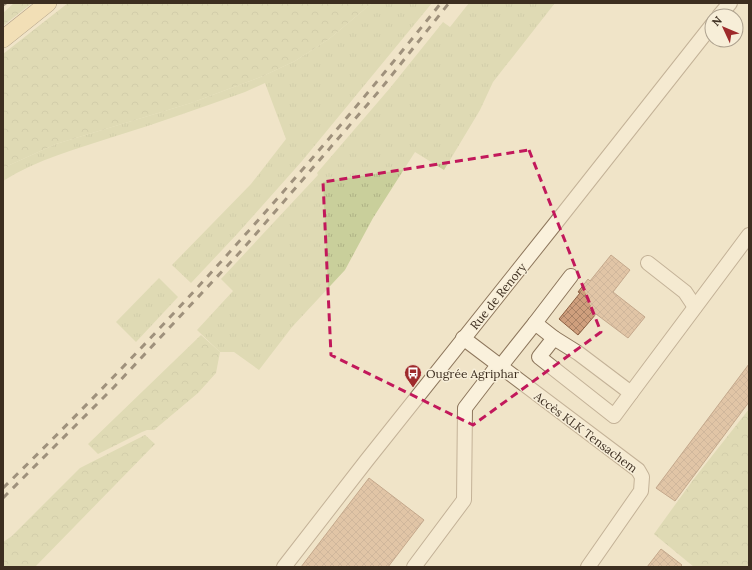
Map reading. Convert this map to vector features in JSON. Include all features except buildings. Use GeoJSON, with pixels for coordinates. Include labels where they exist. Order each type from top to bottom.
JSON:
{"type":"FeatureCollection","features":[{"type":"Feature","properties":{"kind":"main road"},"geometry":{"type":"LineString","coordinates":[[3,39],[48,3]]}},
{"type":"Feature","properties":{"kind":"street","name":"Rue de Renory"},"geometry":{"type":"LineString","coordinates":[[284,567],[463,338],[704,36]]}},
{"type":"Feature","properties":{"kind":"street"},"geometry":{"type":"LineString","coordinates":[[554,338],[538,357],[614,416],[749,235]]}},
{"type":"Feature","properties":{"kind":"street"},"geometry":{"type":"LineString","coordinates":[[648,263],[685,292],[695,307]]}},
{"type":"Feature","properties":{"kind":"street"},"geometry":{"type":"LineString","coordinates":[[414,567],[464,500],[465,408],[535,323],[571,276]]}},
{"type":"Feature","properties":{"kind":"street"},"geometry":{"type":"LineString","coordinates":[[535,323],[631,393]]}},
{"type":"Feature","properties":{"kind":"street","name":"Accès KLK Tensachem"},"geometry":{"type":"LineString","coordinates":[[463,338],[638,470],[642,477],[641,491],[588,567]]}},
{"type":"Feature","properties":{"kind":"highlighted area"},"geometry":{"type":"Polygon","coordinates":[[[529,150],[601,332],[473,425],[331,355],[323,182],[529,150]]]}},
{"type":"Feature","properties":{"kind":"green space"},"geometry":{"type":"Polygon","coordinates":[[[14,3],[32,3],[3,26],[3,13],[14,3]]]}},
{"type":"Feature","properties":{"kind":"green space"},"geometry":{"type":"Polygon","coordinates":[[[68,3],[372,3],[329,39],[295,61],[263,76],[191,103],[56,144],[3,168],[3,54],[68,3]]]}},
{"type":"Feature","properties":{"kind":"green space"},"geometry":{"type":"Polygon","coordinates":[[[372,3],[432,3],[302,161],[191,283],[172,265],[251,184],[286,139],[265,83],[245,92],[180,115],[58,155],[16,173],[3,181],[3,168],[56,144],[191,103],[263,76],[295,61],[329,39],[372,3]]]}},
{"type":"Feature","properties":{"kind":"green space"},"geometry":{"type":"Polygon","coordinates":[[[469,3],[555,3],[493,82],[480,110],[444,170],[415,152],[373,218],[345,270],[292,327],[259,370],[234,352],[220,352],[197,330],[233,291],[221,279],[318,175],[317,173],[390,88],[443,22],[450,27],[469,3]]]}},
{"type":"Feature","properties":{"kind":"green space"},"geometry":{"type":"Polygon","coordinates":[[[159,278],[178,297],[136,342],[116,322],[159,278]]]}},
{"type":"Feature","properties":{"kind":"green space"},"geometry":{"type":"Polygon","coordinates":[[[201,335],[220,352],[216,373],[198,393],[154,430],[142,432],[98,454],[88,444],[201,335]]]}},
{"type":"Feature","properties":{"kind":"green space"},"geometry":{"type":"Polygon","coordinates":[[[749,409],[749,567],[694,567],[654,534],[693,480],[749,409]]]}},
{"type":"Feature","properties":{"kind":"green space"},"geometry":{"type":"Polygon","coordinates":[[[145,435],[155,444],[35,567],[3,567],[3,542],[12,536],[80,468],[145,435]]]}},
{"type":"Feature","properties":{"kind":"railway"},"geometry":{"type":"LineString","coordinates":[[3,488],[118,372],[230,252],[337,129],[441,3]]}},
{"type":"Feature","properties":{"kind":"railway"},"geometry":{"type":"LineString","coordinates":[[3,498],[114,387],[242,250],[380,90],[449,3]]}},
{"type":"Feature","properties":{"kind":"place","name":"Ougrée Agriphar"},"geometry":{"type":"Point","coordinates":[413,388]}}]}
